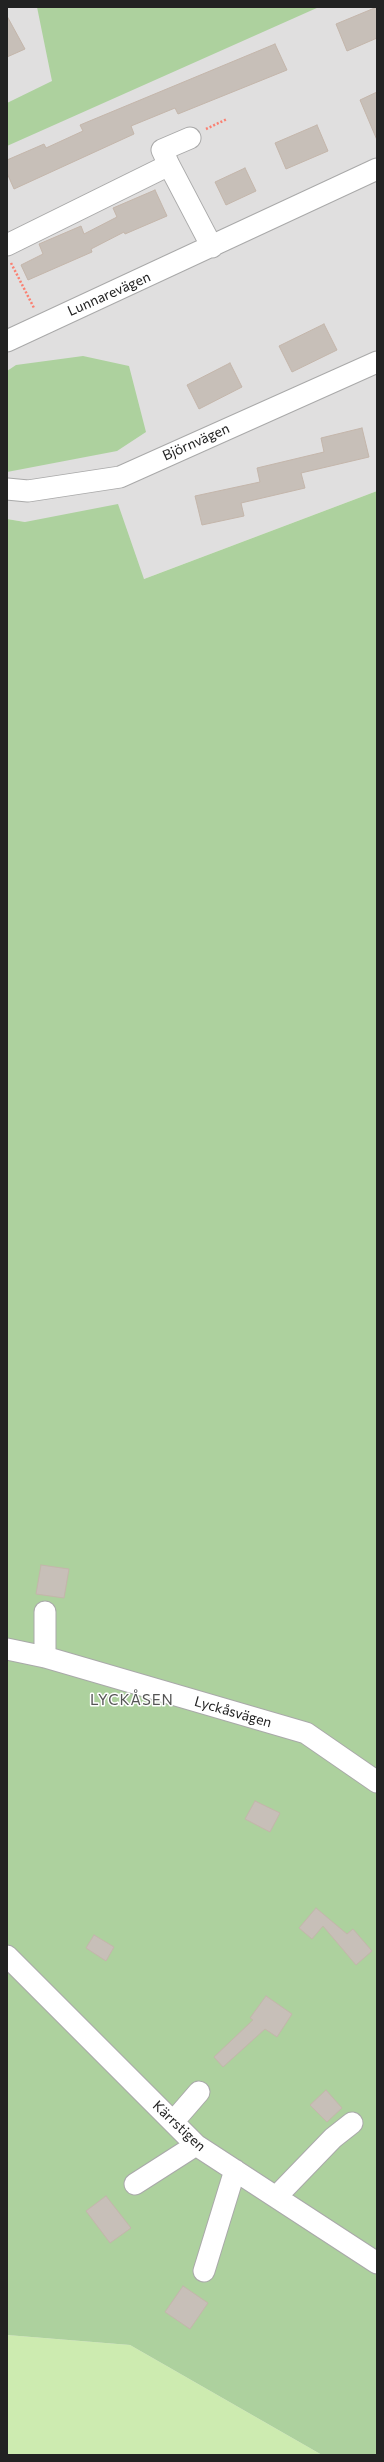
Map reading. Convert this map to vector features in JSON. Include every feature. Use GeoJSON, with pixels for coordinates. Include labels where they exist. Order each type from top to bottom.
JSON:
{"type":"FeatureCollection","features":[{"type":"Feature","properties":{"kind":"street"},"geometry":{"type":"LineString","coordinates":[[190,138],[162,150],[212,248]]}},
{"type":"Feature","properties":{"kind":"street"},"geometry":{"type":"LineString","coordinates":[[7,245],[169,165]]}},
{"type":"Feature","properties":{"kind":"street","name":"Lunnarevägen"},"geometry":{"type":"LineString","coordinates":[[7,341],[212,248],[377,169]]}},
{"type":"Feature","properties":{"kind":"street","name":"Björnvägen"},"geometry":{"type":"LineString","coordinates":[[7,489],[28,491],[120,476],[377,362]]}},
{"type":"Feature","properties":{"kind":"street"},"geometry":{"type":"LineString","coordinates":[[45,1612],[45,1657]]}},
{"type":"Feature","properties":{"kind":"street","name":"Lyckåsvägen"},"geometry":{"type":"LineString","coordinates":[[7,1649],[45,1657],[306,1733],[377,1782]]}},
{"type":"Feature","properties":{"kind":"street","name":"Kärrstigen"},"geometry":{"type":"LineString","coordinates":[[7,1956],[196,2145],[377,2263]]}},
{"type":"Feature","properties":{"kind":"street"},"geometry":{"type":"LineString","coordinates":[[173,2122],[199,2092]]}},
{"type":"Feature","properties":{"kind":"street"},"geometry":{"type":"LineString","coordinates":[[276,2197],[333,2138],[352,2123]]}},
{"type":"Feature","properties":{"kind":"street"},"geometry":{"type":"LineString","coordinates":[[135,2184],[196,2145]]}},
{"type":"Feature","properties":{"kind":"street"},"geometry":{"type":"LineString","coordinates":[[204,2271],[235,2170]]}},
{"type":"Feature","properties":{"kind":"path"},"geometry":{"type":"LineString","coordinates":[[7,256],[43,324]]}},
{"type":"Feature","properties":{"kind":"shaded area"},"geometry":{"type":"Polygon","coordinates":[[[7,7],[377,7],[377,491],[144,579],[25,522],[7,519],[7,7]]]}},
{"type":"Feature","properties":{"kind":"green space"},"geometry":{"type":"Polygon","coordinates":[[[37,7],[319,7],[7,146],[7,103],[52,81],[37,7]]]}},
{"type":"Feature","properties":{"kind":"green space"},"geometry":{"type":"Polygon","coordinates":[[[83,356],[129,366],[146,432],[117,451],[7,472],[7,371],[16,365],[83,356]]]}},
{"type":"Feature","properties":{"kind":"green space"},"geometry":{"type":"Polygon","coordinates":[[[377,491],[377,2455],[322,2455],[130,2345],[7,2335],[7,519],[25,522],[118,504],[144,579],[377,491]]]}},
{"type":"Feature","properties":{"kind":"green space"},"geometry":{"type":"Polygon","coordinates":[[[7,2335],[130,2345],[322,2455],[7,2455],[7,2335]]]}},
{"type":"Feature","properties":{"kind":"building"},"geometry":{"type":"Polygon","coordinates":[[[377,7],[377,38],[347,51],[336,24],[377,7]]]}},
{"type":"Feature","properties":{"kind":"building"},"geometry":{"type":"Polygon","coordinates":[[[7,16],[25,49],[7,57],[7,16]]]}},
{"type":"Feature","properties":{"kind":"building"},"geometry":{"type":"Polygon","coordinates":[[[275,44],[287,70],[178,114],[175,108],[131,126],[134,134],[14,189],[7,173],[7,160],[44,144],[46,148],[83,131],[80,125],[275,44]]]}},
{"type":"Feature","properties":{"kind":"building"},"geometry":{"type":"Polygon","coordinates":[[[377,92],[377,140],[360,100],[377,92]]]}},
{"type":"Feature","properties":{"kind":"building"},"geometry":{"type":"Polygon","coordinates":[[[317,125],[328,151],[286,169],[275,143],[317,125]]]}},
{"type":"Feature","properties":{"kind":"building"},"geometry":{"type":"Polygon","coordinates":[[[245,168],[256,191],[226,205],[215,182],[245,168]]]}},
{"type":"Feature","properties":{"kind":"building"},"geometry":{"type":"Polygon","coordinates":[[[155,190],[167,216],[125,234],[124,232],[91,249],[92,252],[28,280],[21,265],[43,254],[39,244],[81,226],[84,234],[117,217],[113,208],[155,190]]]}},
{"type":"Feature","properties":{"kind":"building"},"geometry":{"type":"Polygon","coordinates":[[[324,324],[337,350],[292,372],[279,346],[324,324]]]}},
{"type":"Feature","properties":{"kind":"building"},"geometry":{"type":"Polygon","coordinates":[[[230,363],[242,387],[199,409],[187,385],[230,363]]]}},
{"type":"Feature","properties":{"kind":"building"},"geometry":{"type":"Polygon","coordinates":[[[362,428],[369,457],[301,473],[305,488],[241,503],[244,516],[202,525],[195,496],[260,482],[257,468],[324,452],[321,438],[362,428]]]}},
{"type":"Feature","properties":{"kind":"building"},"geometry":{"type":"Polygon","coordinates":[[[41,1565],[69,1569],[64,1598],[36,1594],[41,1565]]]}},
{"type":"Feature","properties":{"kind":"building"},"geometry":{"type":"Polygon","coordinates":[[[255,1801],[280,1813],[270,1832],[245,1819],[255,1801]]]}},
{"type":"Feature","properties":{"kind":"building"},"geometry":{"type":"Polygon","coordinates":[[[316,1908],[347,1934],[353,1929],[372,1951],[356,1965],[323,1926],[312,1939],[299,1928],[316,1908]]]}},
{"type":"Feature","properties":{"kind":"building"},"geometry":{"type":"Polygon","coordinates":[[[94,1935],[114,1947],[106,1961],[86,1948],[94,1935]]]}},
{"type":"Feature","properties":{"kind":"building"},"geometry":{"type":"Polygon","coordinates":[[[266,1996],[292,2014],[277,2037],[265,2029],[223,2067],[214,2057],[253,2020],[250,2018],[266,1996]]]}},
{"type":"Feature","properties":{"kind":"building"},"geometry":{"type":"Polygon","coordinates":[[[326,2090],[342,2108],[327,2122],[310,2105],[326,2090]]]}},
{"type":"Feature","properties":{"kind":"building"},"geometry":{"type":"Polygon","coordinates":[[[106,2196],[131,2228],[110,2243],[86,2211],[106,2196]]]}},
{"type":"Feature","properties":{"kind":"building"},"geometry":{"type":"Polygon","coordinates":[[[183,2286],[208,2303],[190,2329],[165,2312],[183,2286]]]}},
{"type":"Feature","properties":{"kind":"district","name":"LYCKÅSEN"},"geometry":{"type":"Point","coordinates":[132,1700]}}]}
